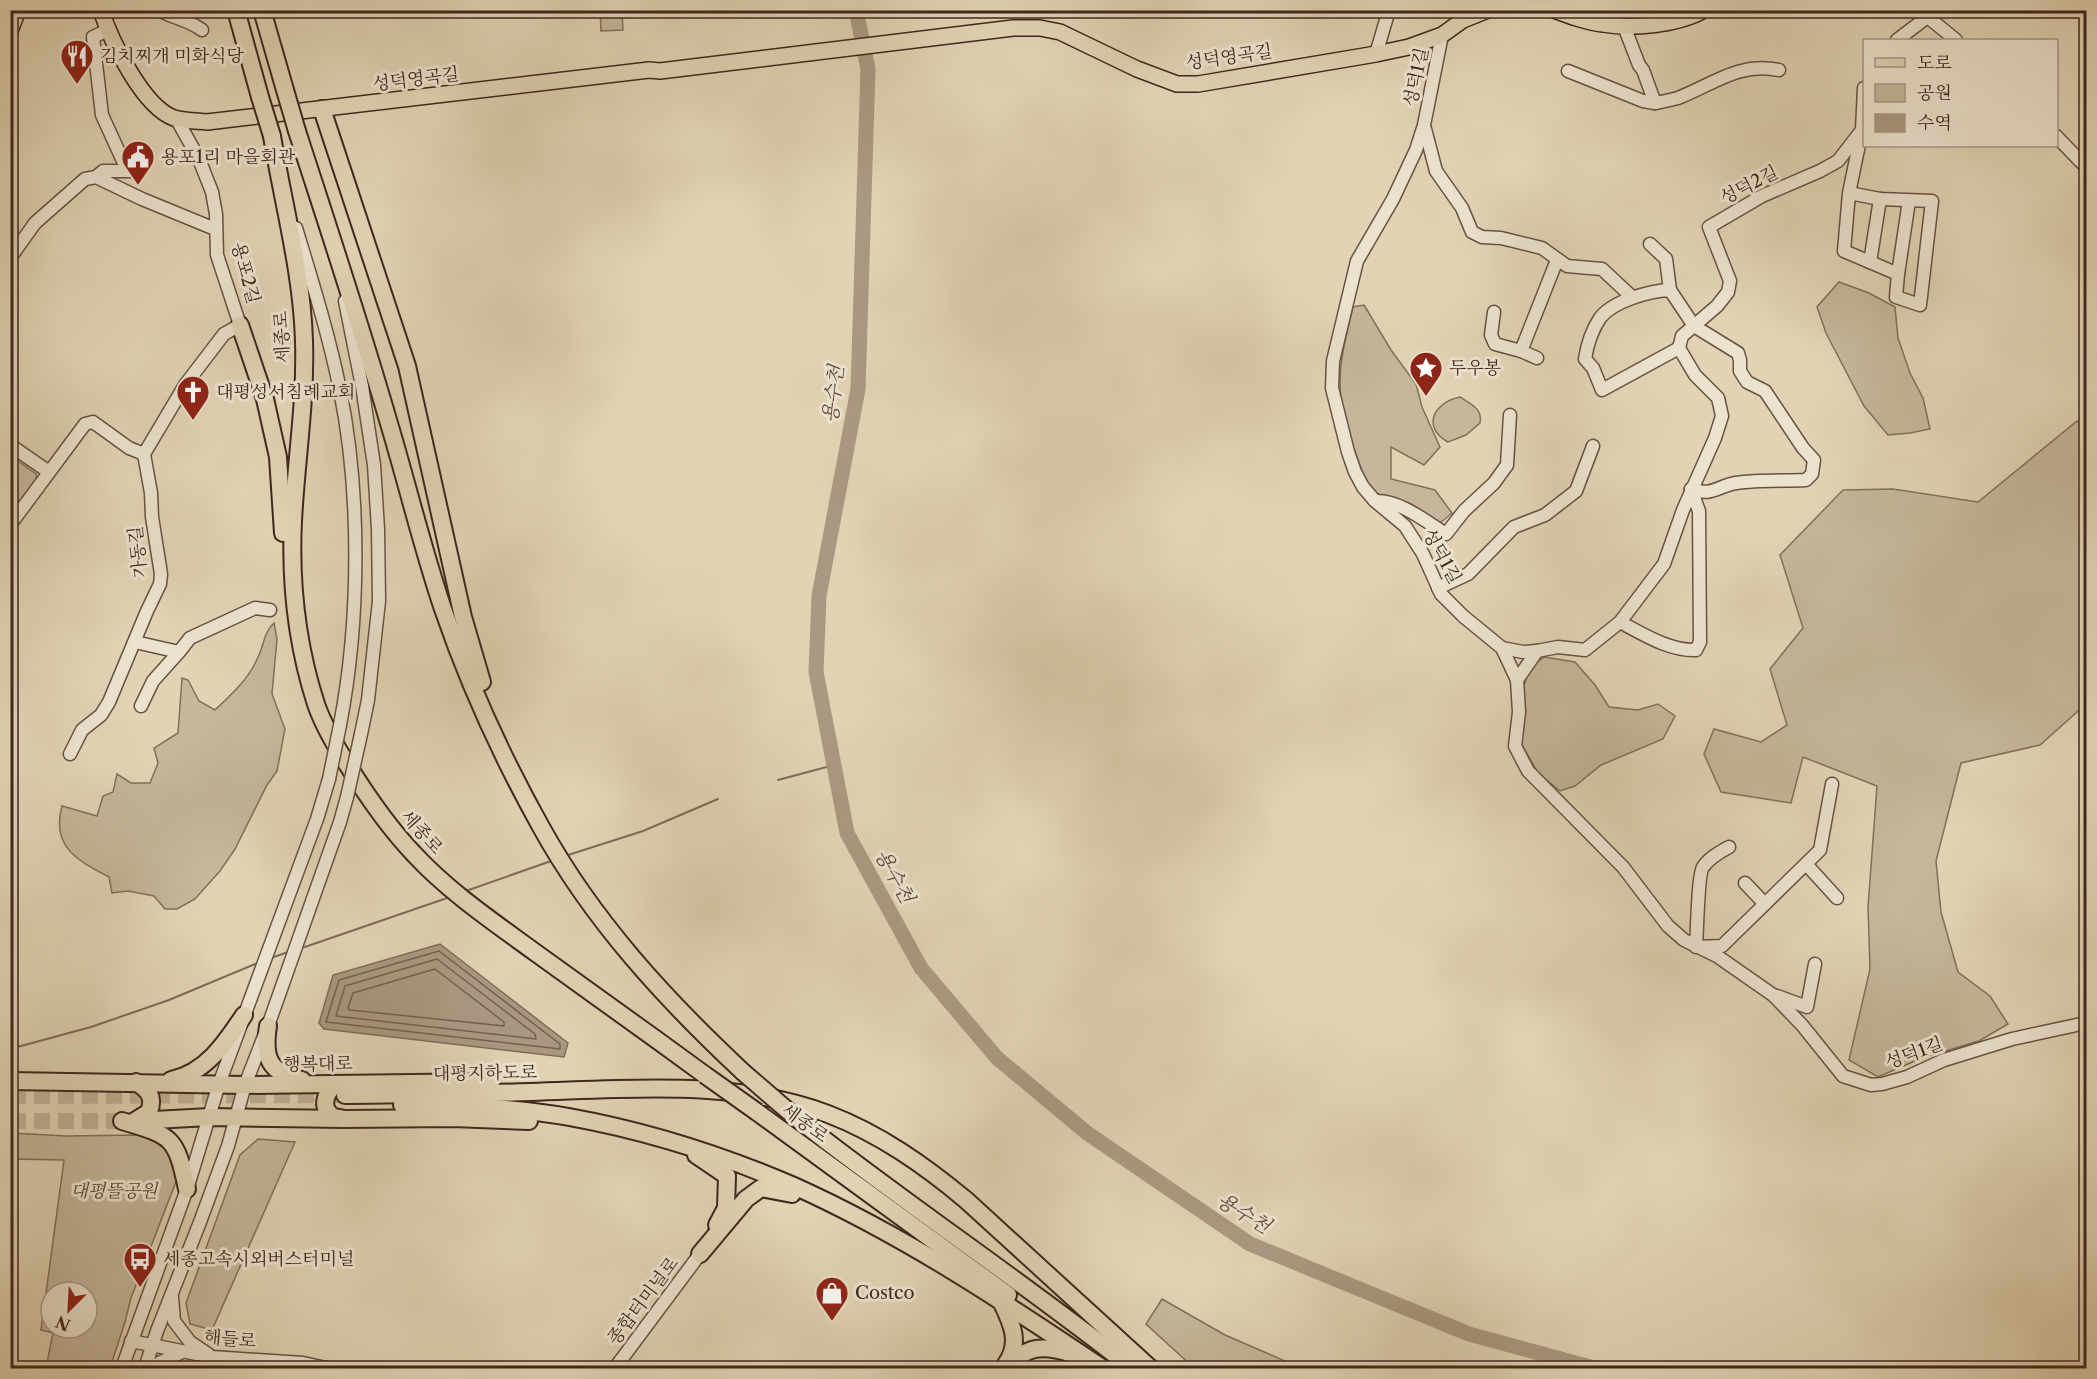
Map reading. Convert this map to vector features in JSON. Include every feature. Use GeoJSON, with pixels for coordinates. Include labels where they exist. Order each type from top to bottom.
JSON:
{"type":"FeatureCollection","features":[{"type":"Feature","properties":{"kind":"highway","name":"세종로"},"geometry":{"type":"LineString","coordinates":[[236,10],[272,136],[294,260],[304,343],[302,427],[292,550],[297,625],[316,705],[327,729],[378,811],[430,870],[481,911],[1025,1307],[1103,1368]]}},
{"type":"Feature","properties":{"kind":"highway","name":"세종로"},"geometry":{"type":"LineString","coordinates":[[262,10],[443,608],[494,738],[542,829],[574,881],[634,961],[670,1002],[743,1072],[794,1116],[1132,1368]]}},
{"type":"Feature","properties":{"kind":"highway"},"geometry":{"type":"LineString","coordinates":[[322,109],[407,366],[463,617],[476,664],[527,801]]}},
{"type":"Feature","properties":{"kind":"highway"},"geometry":{"type":"LineString","coordinates":[[240,325],[265,399],[278,457],[286,576],[290,603],[297,625]]}},
{"type":"Feature","properties":{"kind":"highway"},"geometry":{"type":"LineString","coordinates":[[157,1082],[176,1079],[209,1062],[228,1040],[244,1015]]}},
{"type":"Feature","properties":{"kind":"highway"},"geometry":{"type":"LineString","coordinates":[[268,1026],[266,1043],[270,1063],[280,1072],[340,1097]]}},
{"type":"Feature","properties":{"kind":"highway","name":"행복대로"},"geometry":{"type":"LineString","coordinates":[[10,1081],[245,1085],[340,1097],[453,1118],[617,1127],[669,1140]]}},
{"type":"Feature","properties":{"kind":"highway"},"geometry":{"type":"LineString","coordinates":[[128,1121],[149,1112],[152,1100],[148,1090],[136,1082]]}},
{"type":"Feature","properties":{"kind":"highway","name":"대평지하도로"},"geometry":{"type":"LineString","coordinates":[[340,1097],[626,1089],[707,1091],[748,1095],[828,1114],[905,1153],[966,1200],[1150,1368]]}},
{"type":"Feature","properties":{"kind":"highway","name":"행복대로"},"geometry":{"type":"LineString","coordinates":[[128,1121],[237,1118],[340,1097]]}},
{"type":"Feature","properties":{"kind":"highway"},"geometry":{"type":"LineString","coordinates":[[128,1121],[167,1137],[182,1164],[187,1189]]}},
{"type":"Feature","properties":{"kind":"highway"},"geometry":{"type":"LineString","coordinates":[[669,1140],[771,1176],[834,1206],[936,1262],[1103,1368]]}},
{"type":"Feature","properties":{"kind":"highway"},"geometry":{"type":"LineString","coordinates":[[669,1140],[727,1176],[726,1208],[700,1254]]}},
{"type":"Feature","properties":{"kind":"highway"},"geometry":{"type":"LineString","coordinates":[[700,1254],[746,1199],[760,1188],[783,1191],[834,1206]]}},
{"type":"Feature","properties":{"kind":"highway"},"geometry":{"type":"LineString","coordinates":[[1002,1303],[1015,1335],[1011,1357],[1003,1368]]}},
{"type":"Feature","properties":{"kind":"highway"},"geometry":{"type":"LineString","coordinates":[[1003,1368],[1032,1348],[1058,1349],[1085,1357]]}},
{"type":"Feature","properties":{"kind":"main road"},"geometry":{"type":"LineString","coordinates":[[10,31],[18,10]]}},
{"type":"Feature","properties":{"kind":"main road","name":"용포2길"},"geometry":{"type":"LineString","coordinates":[[101,10],[115,46],[151,100],[167,114],[176,118]]}},
{"type":"Feature","properties":{"kind":"main road","name":"성덕영곡길"},"geometry":{"type":"LineString","coordinates":[[176,118],[207,122],[649,70],[660,71],[1013,28],[1040,28],[1060,32],[1137,69],[1177,84],[1198,84],[1408,47],[1443,35],[1463,20],[1488,10]]}},
{"type":"Feature","properties":{"kind":"main road"},"geometry":{"type":"LineString","coordinates":[[1554,10],[1604,24],[1624,26],[1670,23],[1704,10]]}},
{"type":"Feature","properties":{"kind":"street"},"geometry":{"type":"LineString","coordinates":[[158,10],[171,17],[191,22],[202,30]]}},
{"type":"Feature","properties":{"kind":"street"},"geometry":{"type":"LineString","coordinates":[[1376,54],[1389,10]]}},
{"type":"Feature","properties":{"kind":"street"},"geometry":{"type":"LineString","coordinates":[[1898,39],[1923,14],[1955,39]]}},
{"type":"Feature","properties":{"kind":"street"},"geometry":{"type":"LineString","coordinates":[[1624,26],[1655,104]]}},
{"type":"Feature","properties":{"kind":"street"},"geometry":{"type":"LineString","coordinates":[[10,258],[35,223],[85,179],[96,177],[104,171],[126,166],[102,115],[93,37],[108,30]]}},
{"type":"Feature","properties":{"kind":"street","name":"성덕1길"},"geometry":{"type":"LineString","coordinates":[[1443,35],[1424,125],[1416,150],[1393,199],[1357,261],[1334,361],[1332,388],[1348,452],[1363,487],[1375,501],[1405,526],[1423,555],[1441,594],[1463,616],[1502,648],[1517,680],[1519,712],[1515,746],[1528,771],[1623,867],[1668,926],[1684,940],[1717,956],[1773,995],[1802,1025],[1843,1076],[1871,1085],[1906,1077],[1944,1060],[2012,1039],[2086,1023]]}},
{"type":"Feature","properties":{"kind":"street"},"geometry":{"type":"LineString","coordinates":[[1568,71],[1655,104],[1678,98],[1733,73],[1751,68],[1779,70]]}},
{"type":"Feature","properties":{"kind":"street","name":"용포2길"},"geometry":{"type":"LineString","coordinates":[[144,454],[185,385],[224,334],[240,325],[217,255],[216,214],[212,192],[199,159],[176,118]]}},
{"type":"Feature","properties":{"kind":"street","name":"성덕1길"},"geometry":{"type":"LineString","coordinates":[[1424,125],[1436,171],[1462,208],[1472,232],[1482,237],[1501,238],[1542,248],[1567,266],[1602,269],[1632,297]]}},
{"type":"Feature","properties":{"kind":"street"},"geometry":{"type":"LineString","coordinates":[[1863,130],[1849,193],[1844,251],[1898,274]]}},
{"type":"Feature","properties":{"kind":"street","name":"성덕2길"},"geometry":{"type":"LineString","coordinates":[[1679,348],[1682,336],[1717,306],[1728,292],[1730,280],[1709,227],[1762,196],[1838,161],[1863,130]]}},
{"type":"Feature","properties":{"kind":"street"},"geometry":{"type":"LineString","coordinates":[[2058,138],[2086,167]]}},
{"type":"Feature","properties":{"kind":"street"},"geometry":{"type":"LineString","coordinates":[[122,1368],[187,1189],[219,1084],[317,819],[329,779],[346,696],[355,597],[351,464],[337,380],[317,299],[276,160]]}},
{"type":"Feature","properties":{"kind":"street"},"geometry":{"type":"LineString","coordinates":[[96,177],[142,200],[215,229]]}},
{"type":"Feature","properties":{"kind":"street"},"geometry":{"type":"LineString","coordinates":[[145,1368],[200,1222],[237,1118],[245,1085],[340,822],[368,700],[379,601],[374,465],[362,386],[348,317],[316,190]]}},
{"type":"Feature","properties":{"kind":"street"},"geometry":{"type":"LineString","coordinates":[[1849,193],[1880,199],[1932,201],[1920,305],[1896,297],[1909,201]]}},
{"type":"Feature","properties":{"kind":"street"},"geometry":{"type":"LineString","coordinates":[[1870,262],[1880,199]]}},
{"type":"Feature","properties":{"kind":"street"},"geometry":{"type":"LineString","coordinates":[[1650,244],[1666,259],[1670,290],[1694,326],[1738,353],[1740,371],[1747,382],[1765,391],[1803,448],[1814,460],[1812,474],[1806,480],[1733,483],[1721,489],[1700,493],[1691,489]]}},
{"type":"Feature","properties":{"kind":"street"},"geometry":{"type":"LineString","coordinates":[[1521,351],[1557,260]]}},
{"type":"Feature","properties":{"kind":"street"},"geometry":{"type":"LineString","coordinates":[[1502,648],[1523,652],[1558,647],[1586,650],[1620,622],[1664,564],[1691,489],[1705,461],[1722,416],[1718,399],[1695,375],[1679,348],[1602,390],[1593,368],[1585,359],[1590,339],[1600,318],[1632,297],[1654,291],[1670,290]]}},
{"type":"Feature","properties":{"kind":"street"},"geometry":{"type":"LineString","coordinates":[[1494,312],[1491,335],[1495,344],[1537,358]]}},
{"type":"Feature","properties":{"kind":"street"},"geometry":{"type":"LineString","coordinates":[[1375,501],[1386,500],[1403,507],[1446,534],[1464,511],[1494,483],[1507,465],[1510,415]]}},
{"type":"Feature","properties":{"kind":"street"},"geometry":{"type":"LineString","coordinates":[[10,525],[85,424],[93,422],[129,448],[144,454]]}},
{"type":"Feature","properties":{"kind":"street"},"geometry":{"type":"LineString","coordinates":[[10,445],[49,472]]}},
{"type":"Feature","properties":{"kind":"street"},"geometry":{"type":"LineString","coordinates":[[1438,588],[1468,574],[1514,527],[1545,515],[1576,491],[1593,446]]}},
{"type":"Feature","properties":{"kind":"street","name":"가동길"},"geometry":{"type":"LineString","coordinates":[[69,754],[82,730],[101,715],[109,702],[160,584],[161,573],[144,454]]}},
{"type":"Feature","properties":{"kind":"street"},"geometry":{"type":"LineString","coordinates":[[1620,622],[1671,647],[1696,650],[1700,642],[1699,511],[1691,489]]}},
{"type":"Feature","properties":{"kind":"street"},"geometry":{"type":"LineString","coordinates":[[141,706],[153,681],[190,638],[255,608],[270,610]]}},
{"type":"Feature","properties":{"kind":"street"},"geometry":{"type":"LineString","coordinates":[[135,642],[180,652]]}},
{"type":"Feature","properties":{"kind":"street"},"geometry":{"type":"LineString","coordinates":[[1517,680],[1537,651]]}},
{"type":"Feature","properties":{"kind":"street"},"geometry":{"type":"LineString","coordinates":[[1729,847],[1702,867],[1699,877],[1700,896],[1696,947],[1722,946],[1820,850],[1832,784]]}},
{"type":"Feature","properties":{"kind":"street"},"geometry":{"type":"LineString","coordinates":[[1806,864],[1837,898]]}},
{"type":"Feature","properties":{"kind":"street"},"geometry":{"type":"LineString","coordinates":[[1746,883],[1765,904]]}},
{"type":"Feature","properties":{"kind":"street"},"geometry":{"type":"LineString","coordinates":[[1773,995],[1807,1007],[1815,964]]}},
{"type":"Feature","properties":{"kind":"street","name":"종합터미널로"},"geometry":{"type":"LineString","coordinates":[[615,1368],[700,1254]]}},
{"type":"Feature","properties":{"kind":"street"},"geometry":{"type":"LineString","coordinates":[[172,1294],[174,1321],[190,1342],[212,1357]]}},
{"type":"Feature","properties":{"kind":"street","name":"해들로"},"geometry":{"type":"LineString","coordinates":[[131,1341],[152,1347],[212,1357],[250,1358],[326,1368]]}},
{"type":"Feature","properties":{"kind":"street"},"geometry":{"type":"LineString","coordinates":[[152,1368],[183,1352]]}},
{"type":"Feature","properties":{"kind":"green space"},"geometry":{"type":"Polygon","coordinates":[[[600,11],[622,11],[623,30],[601,31],[600,11]]]}},
{"type":"Feature","properties":{"kind":"green space"},"geometry":{"type":"Polygon","coordinates":[[[1839,282],[1869,293],[1895,307],[1898,338],[1910,373],[1923,398],[1930,429],[1888,435],[1864,406],[1826,333],[1817,307],[1839,282]]]}},
{"type":"Feature","properties":{"kind":"green space"},"geometry":{"type":"Polygon","coordinates":[[[1364,305],[1391,350],[1416,384],[1422,407],[1440,447],[1424,465],[1391,447],[1391,479],[1435,490],[1452,513],[1439,524],[1380,499],[1366,479],[1359,463],[1343,409],[1340,374],[1353,307],[1364,305]]]}},
{"type":"Feature","properties":{"kind":"green space"},"geometry":{"type":"Polygon","coordinates":[[[1460,397],[1478,410],[1480,423],[1466,435],[1448,442],[1435,429],[1434,416],[1443,404],[1460,397]]]}},
{"type":"Feature","properties":{"kind":"green space"},"geometry":{"type":"Polygon","coordinates":[[[2077,421],[2086,429],[2086,704],[2040,745],[1961,763],[1936,861],[1941,912],[1958,972],[1990,996],[2008,1024],[1979,1041],[1922,1058],[1878,1077],[1849,1060],[1870,969],[1868,907],[1877,786],[1803,757],[1791,803],[1721,792],[1704,754],[1714,729],[1761,742],[1787,725],[1770,669],[1803,628],[1780,555],[1843,490],[1893,489],[1978,502],[2077,421]]]}},
{"type":"Feature","properties":{"kind":"green space"},"geometry":{"type":"Polygon","coordinates":[[[11,456],[36,474],[37,481],[11,513],[11,456]]]}},
{"type":"Feature","properties":{"kind":"green space"},"geometry":{"type":"Polygon","coordinates":[[[274,623],[277,639],[272,694],[285,729],[277,771],[267,785],[235,849],[220,871],[195,899],[177,909],[165,909],[154,896],[128,891],[112,893],[109,877],[77,858],[63,842],[60,832],[62,806],[97,816],[103,796],[113,792],[117,774],[131,783],[150,783],[158,763],[154,748],[178,733],[182,678],[188,680],[199,701],[215,710],[240,686],[250,672],[268,630],[274,623]]]}},
{"type":"Feature","properties":{"kind":"green space"},"geometry":{"type":"Polygon","coordinates":[[[1544,657],[1575,662],[1595,685],[1609,707],[1638,710],[1658,704],[1675,716],[1663,739],[1601,765],[1575,786],[1560,791],[1538,773],[1522,745],[1524,685],[1531,667],[1544,657]]]}},
{"type":"Feature","properties":{"kind":"green space","name":"대평뜰공원"},"geometry":{"type":"Polygon","coordinates":[[[11,1133],[66,1136],[139,1135],[164,1142],[178,1166],[177,1179],[131,1298],[110,1368],[46,1368],[52,1340],[99,1340],[99,1280],[48,1280],[64,1160],[11,1159],[11,1133]]]}},
{"type":"Feature","properties":{"kind":"green space"},"geometry":{"type":"Polygon","coordinates":[[[258,1139],[295,1142],[212,1330],[190,1324],[186,1303],[240,1155],[258,1139]]]}},
{"type":"Feature","properties":{"kind":"green space"},"geometry":{"type":"Polygon","coordinates":[[[1162,1299],[1225,1335],[1301,1368],[1194,1368],[1146,1324],[1162,1299]]]}},
{"type":"Feature","properties":{"kind":"water"},"geometry":{"type":"Polygon","coordinates":[[[440,944],[568,1043],[564,1057],[324,1029],[319,1023],[333,975],[440,944]]]}},
{"type":"Feature","properties":{"kind":"waterway","name":"용수천"},"geometry":{"type":"LineString","coordinates":[[856,10],[868,69],[858,389],[819,596],[816,672],[847,833],[921,968],[997,1058],[1087,1133],[1250,1244],[1469,1334],[1594,1368]]}},
{"type":"Feature","properties":{"kind":"waterway"},"geometry":{"type":"LineString","coordinates":[[778,780],[834,765]]}},
{"type":"Feature","properties":{"kind":"waterway"},"geometry":{"type":"LineString","coordinates":[[565,856],[643,831],[718,799]]}},
{"type":"Feature","properties":{"kind":"waterway"},"geometry":{"type":"LineString","coordinates":[[463,892],[554,860]]}},
{"type":"Feature","properties":{"kind":"waterway"},"geometry":{"type":"LineString","coordinates":[[299,949],[450,897]]}},
{"type":"Feature","properties":{"kind":"waterway"},"geometry":{"type":"LineString","coordinates":[[271,958],[288,952]]}},
{"type":"Feature","properties":{"kind":"waterway"},"geometry":{"type":"LineString","coordinates":[[10,1049],[91,1027],[169,1000],[260,962]]}},
{"type":"Feature","properties":{"kind":"tunnel"},"geometry":{"type":"LineString","coordinates":[[10,1096],[341,1095]]}},
{"type":"Feature","properties":{"kind":"tunnel"},"geometry":{"type":"LineString","coordinates":[[10,1121],[135,1121]]}},
{"type":"Feature","properties":{"kind":"place","name":"김치찌개 미화식당"},"geometry":{"type":"Point","coordinates":[77,85]}},
{"type":"Feature","properties":{"kind":"place","name":"용포1리 마을회관"},"geometry":{"type":"Point","coordinates":[138,186]}},
{"type":"Feature","properties":{"kind":"place","name":"두우봉"},"geometry":{"type":"Point","coordinates":[1426,397]}},
{"type":"Feature","properties":{"kind":"place","name":"대평성서침례교회"},"geometry":{"type":"Point","coordinates":[193,421]}},
{"type":"Feature","properties":{"kind":"place","name":"세종고속시외버스터미널"},"geometry":{"type":"Point","coordinates":[140,1288]}},
{"type":"Feature","properties":{"kind":"place","name":"Costco"},"geometry":{"type":"Point","coordinates":[832,1322]}}]}
